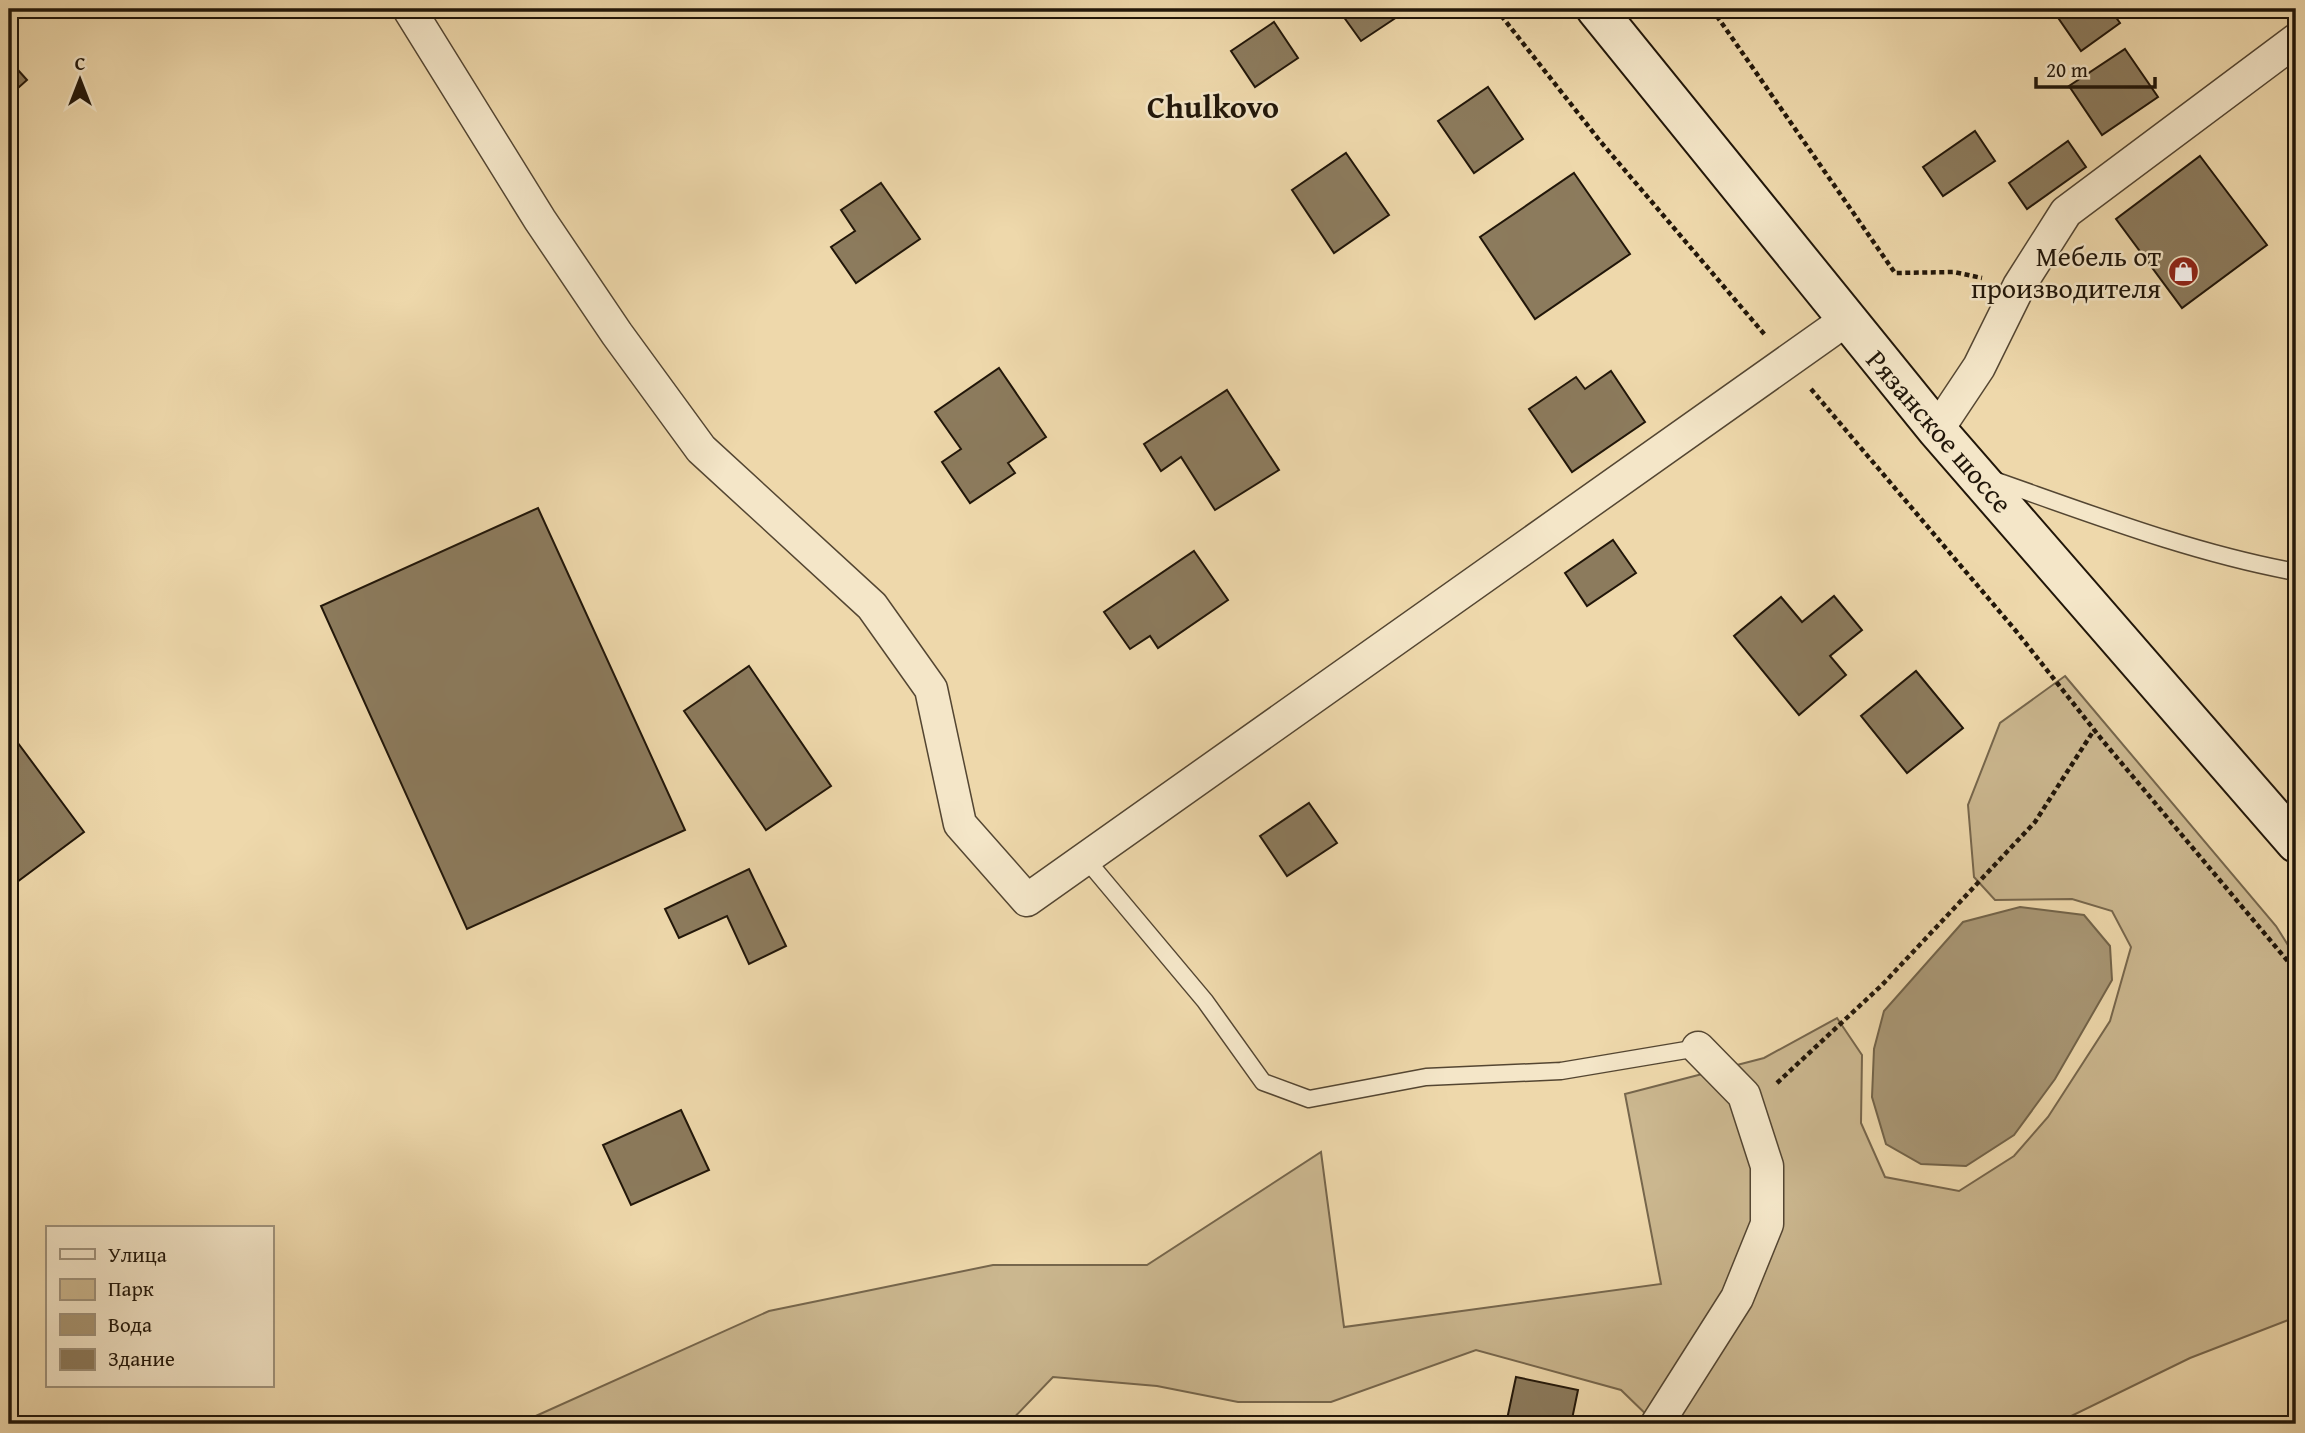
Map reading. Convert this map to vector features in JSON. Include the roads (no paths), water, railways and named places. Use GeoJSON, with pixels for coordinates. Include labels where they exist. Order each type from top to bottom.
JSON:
{"type":"FeatureCollection","features":[{"type":"Feature","properties":{"kind":"main road","name":"Рязанское шоссе"},"geometry":{"type":"LineString","coordinates":[[1596,9],[1937,430],[2296,843]]}},
{"type":"Feature","properties":{"kind":"street"},"geometry":{"type":"LineString","coordinates":[[409,9],[540,220],[617,334],[701,449],[872,606],[931,689],[960,824],[1027,900],[1846,320]]}},
{"type":"Feature","properties":{"kind":"street"},"geometry":{"type":"LineString","coordinates":[[1937,430],[1979,367],[2020,286],[2066,212],[2296,40]]}},
{"type":"Feature","properties":{"kind":"street"},"geometry":{"type":"LineString","coordinates":[[1657,1424],[1737,1298],[1767,1224],[1767,1166],[1744,1096],[1698,1048]]}},
{"type":"Feature","properties":{"kind":"lane"},"geometry":{"type":"LineString","coordinates":[[1976,473],[2245,563],[2296,572]]}},
{"type":"Feature","properties":{"kind":"lane"},"geometry":{"type":"LineString","coordinates":[[1085,858],[1205,1001],[1263,1082],[1309,1099],[1426,1077],[1561,1071],[1698,1048]]}},
{"type":"Feature","properties":{"kind":"water"},"geometry":{"type":"Polygon","coordinates":[[[2020,907],[2084,915],[2110,946],[2112,980],[2055,1079],[2014,1135],[1966,1166],[1921,1164],[1886,1144],[1872,1097],[1874,1049],[1884,1011],[1963,922],[2020,907]]]}},
{"type":"Feature","properties":{"kind":"place","name":"Мебель от производителя"},"geometry":{"type":"Point","coordinates":[2184,271]}},
{"type":"Feature","properties":{"kind":"district","name":"Chulkovo"},"geometry":{"type":"Point","coordinates":[1213,106]}}]}
